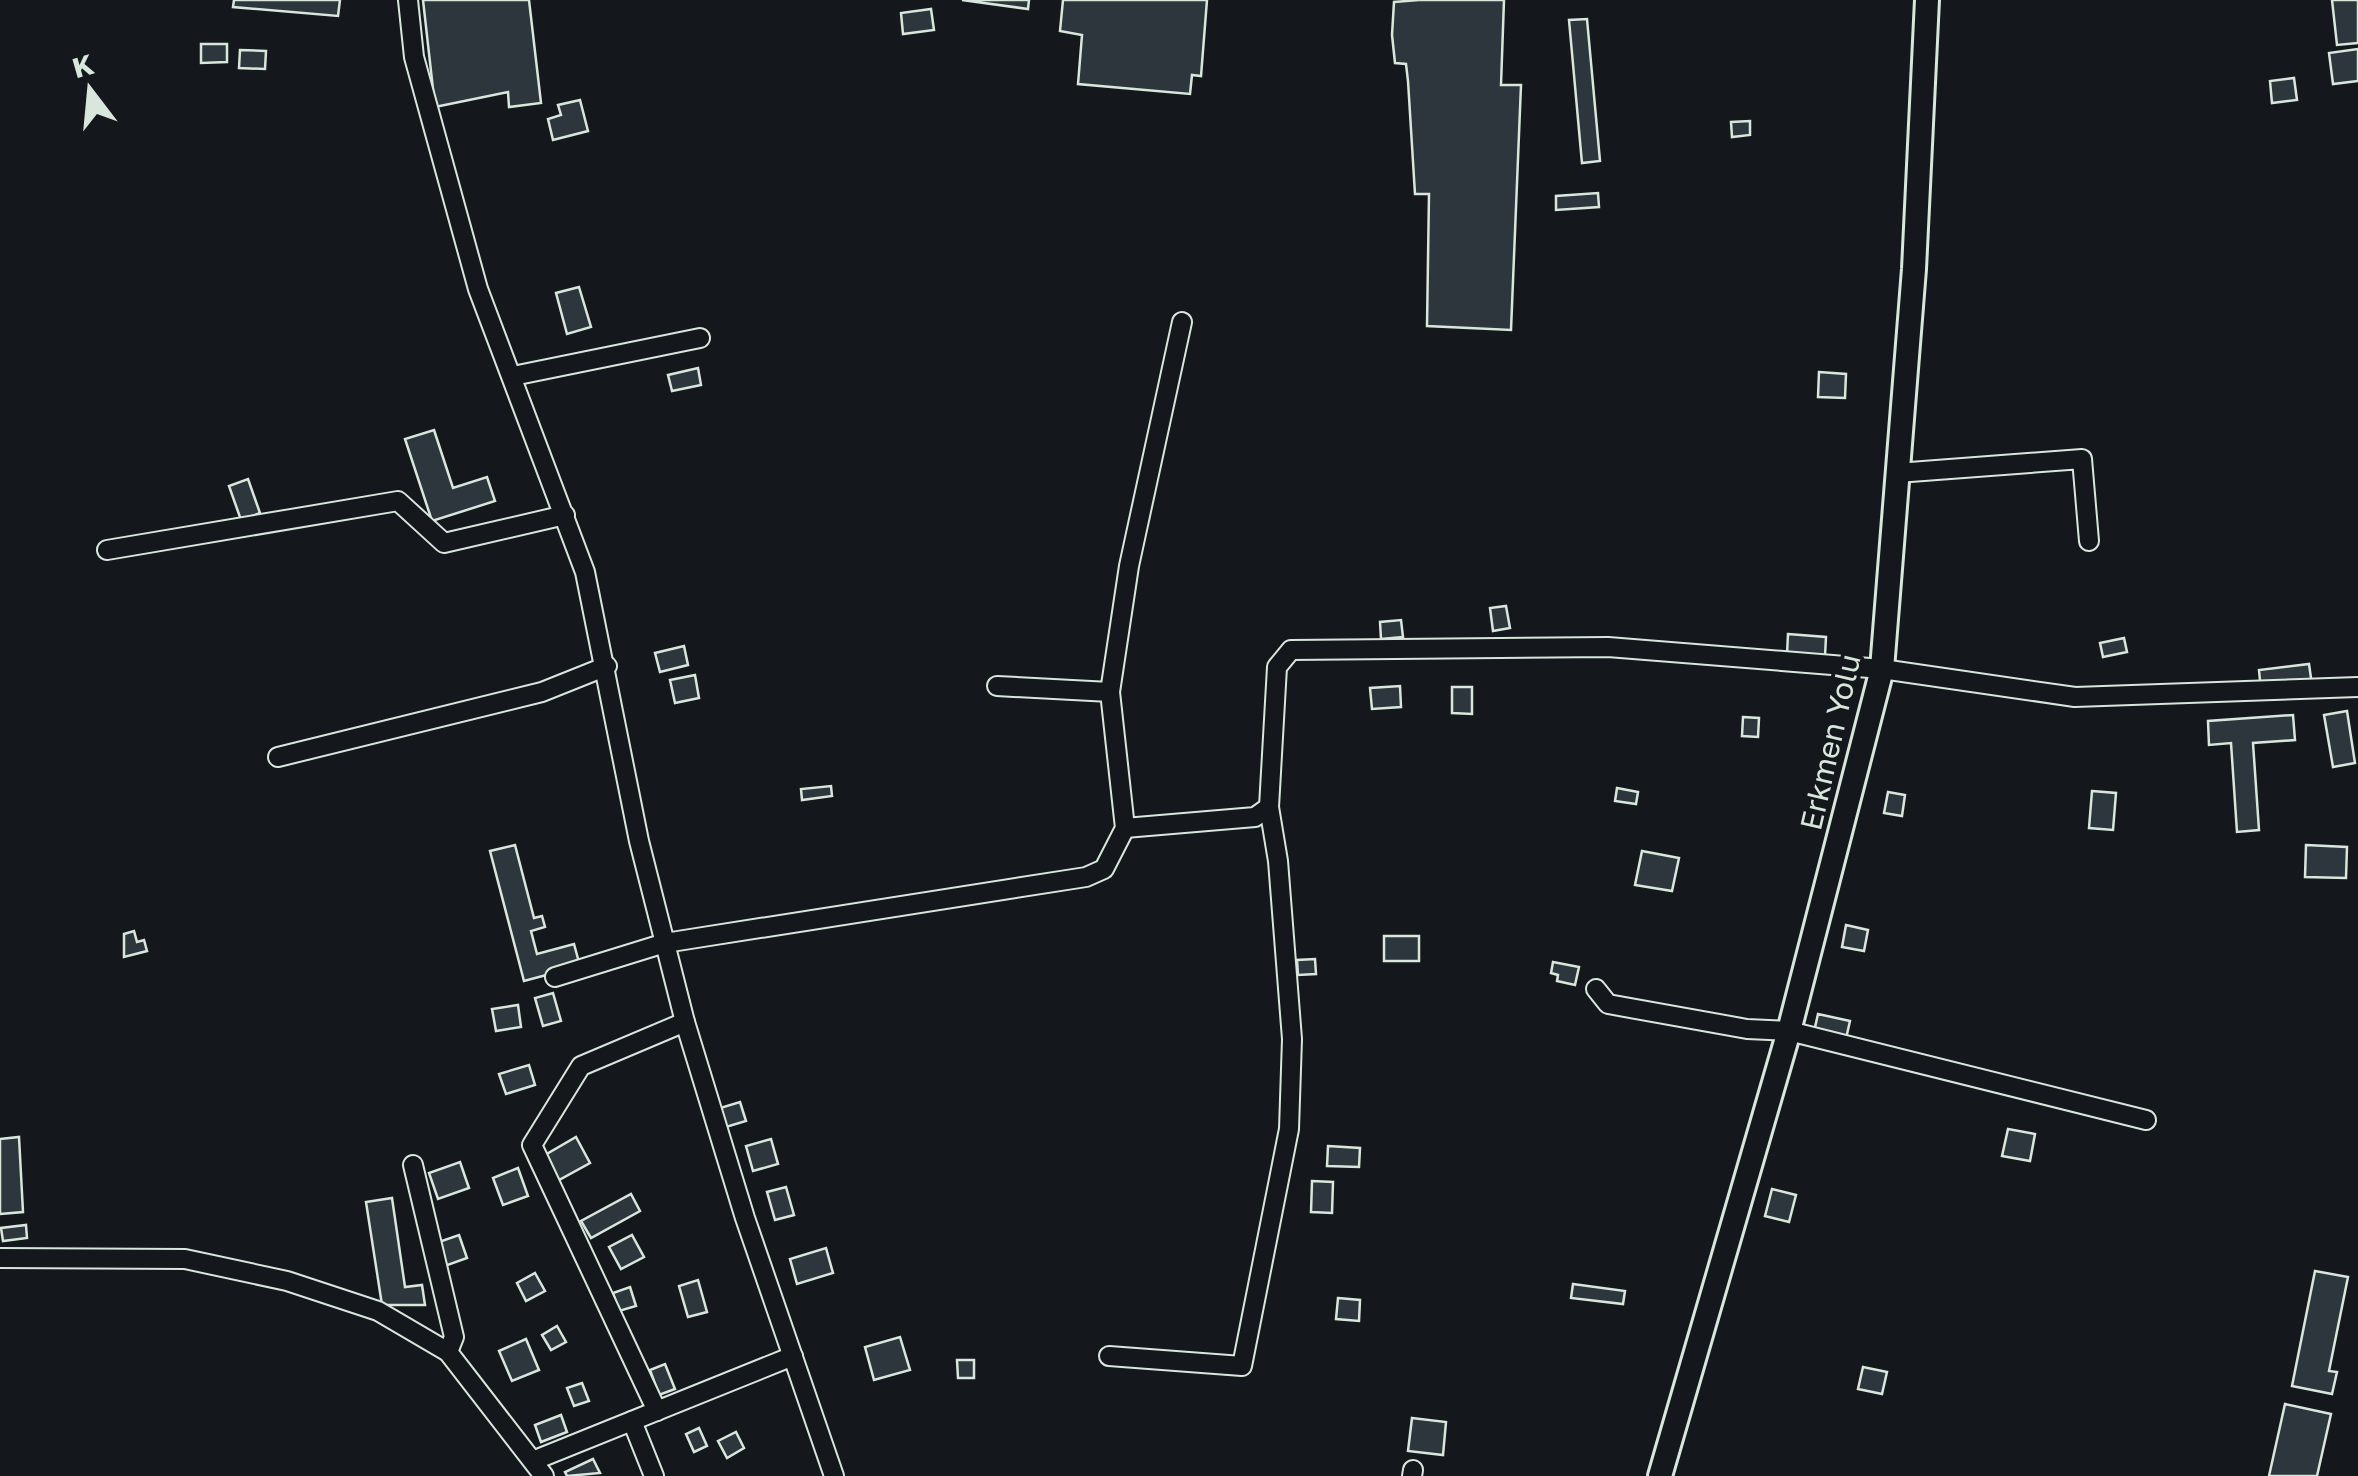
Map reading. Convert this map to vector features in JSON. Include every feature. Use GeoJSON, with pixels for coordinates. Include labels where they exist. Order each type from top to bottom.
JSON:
{"type":"FeatureCollection","features":[{"type":"Feature","properties":{"kind":"street"},"geometry":{"type":"LineString","coordinates":[[408,0],[414,57],[478,289],[585,572],[607,666],[638,841],[686,1022],[745,1218],[834,1476]]}},
{"type":"Feature","properties":{"kind":"street","name":"Erkmen Yolu"},"geometry":{"type":"LineString","coordinates":[[1660,1476],[1789,1031],[1882,669],[1914,269],[1928,0]]}},
{"type":"Feature","properties":{"kind":"street"},"geometry":{"type":"LineString","coordinates":[[555,978],[665,943],[1086,877],[1104,869],[1125,828],[1110,692],[1129,566],[1182,322]]}},
{"type":"Feature","properties":{"kind":"street"},"geometry":{"type":"LineString","coordinates":[[513,376],[700,338]]}},
{"type":"Feature","properties":{"kind":"street"},"geometry":{"type":"LineString","coordinates":[[1898,473],[2082,459],[2089,541]]}},
{"type":"Feature","properties":{"kind":"street"},"geometry":{"type":"LineString","coordinates":[[107,550],[398,501],[444,542],[565,514]]}},
{"type":"Feature","properties":{"kind":"street"},"geometry":{"type":"LineString","coordinates":[[1109,1356],[1242,1366],[1288,1129],[1292,1039],[1278,861],[1269,808],[1277,667],[1291,650],[1608,647],[1882,669],[2075,698],[2358,688]]}},
{"type":"Feature","properties":{"kind":"street"},"geometry":{"type":"LineString","coordinates":[[278,757],[542,692],[607,666]]}},
{"type":"Feature","properties":{"kind":"street"},"geometry":{"type":"LineString","coordinates":[[997,686],[1110,692]]}},
{"type":"Feature","properties":{"kind":"street"},"geometry":{"type":"LineString","coordinates":[[1125,828],[1255,817],[1269,808]]}},
{"type":"Feature","properties":{"kind":"street"},"geometry":{"type":"LineString","coordinates":[[1596,988],[1608,1004],[1747,1029],[1789,1031],[2146,1120]]}},
{"type":"Feature","properties":{"kind":"street"},"geometry":{"type":"LineString","coordinates":[[658,1411],[532,1145],[581,1066],[686,1022]]}},
{"type":"Feature","properties":{"kind":"street"},"geometry":{"type":"LineString","coordinates":[[413,1165],[454,1337],[448,1352]]}},
{"type":"Feature","properties":{"kind":"street"},"geometry":{"type":"LineString","coordinates":[[0,1258],[185,1259],[287,1281],[378,1311],[448,1352],[509,1434],[540,1468],[632,1421],[793,1356]]}},
{"type":"Feature","properties":{"kind":"street"},"geometry":{"type":"LineString","coordinates":[[632,1421],[654,1476]]}},
{"type":"Feature","properties":{"kind":"building"},"geometry":{"type":"Polygon","coordinates":[[[234,0],[340,0],[338,16],[233,7],[234,0]]]}},
{"type":"Feature","properties":{"kind":"building"},"geometry":{"type":"Polygon","coordinates":[[[423,0],[529,0],[541,103],[509,107],[508,92],[435,107],[423,0]]]}},
{"type":"Feature","properties":{"kind":"building"},"geometry":{"type":"Polygon","coordinates":[[[962,0],[1029,0],[1028,9],[962,0]]]}},
{"type":"Feature","properties":{"kind":"building"},"geometry":{"type":"Polygon","coordinates":[[[1063,0],[1207,0],[1201,76],[1192,75],[1190,94],[1078,84],[1082,35],[1060,31],[1063,0]]]}},
{"type":"Feature","properties":{"kind":"building"},"geometry":{"type":"Polygon","coordinates":[[[1504,0],[1501,85],[1521,85],[1511,330],[1427,326],[1429,194],[1415,194],[1406,64],[1395,63],[1392,35],[1394,2],[1504,0]]]}},
{"type":"Feature","properties":{"kind":"building"},"geometry":{"type":"Polygon","coordinates":[[[2332,0],[2358,0],[2358,43],[2337,45],[2332,0]]]}},
{"type":"Feature","properties":{"kind":"building"},"geometry":{"type":"Polygon","coordinates":[[[931,9],[934,30],[903,34],[901,13],[931,9]]]}},
{"type":"Feature","properties":{"kind":"building"},"geometry":{"type":"Polygon","coordinates":[[[1587,19],[1600,161],[1582,163],[1569,20],[1587,19]]]}},
{"type":"Feature","properties":{"kind":"building"},"geometry":{"type":"Polygon","coordinates":[[[201,44],[227,44],[227,62],[201,63],[201,44]]]}},
{"type":"Feature","properties":{"kind":"building"},"geometry":{"type":"Polygon","coordinates":[[[2358,49],[2358,81],[2333,84],[2329,53],[2358,49]]]}},
{"type":"Feature","properties":{"kind":"building"},"geometry":{"type":"Polygon","coordinates":[[[240,50],[266,51],[265,69],[239,68],[240,50]]]}},
{"type":"Feature","properties":{"kind":"building"},"geometry":{"type":"Polygon","coordinates":[[[2294,78],[2297,100],[2272,103],[2270,81],[2294,78]]]}},
{"type":"Feature","properties":{"kind":"building"},"geometry":{"type":"Polygon","coordinates":[[[580,100],[588,131],[553,140],[548,119],[561,115],[558,105],[580,100]]]}},
{"type":"Feature","properties":{"kind":"building"},"geometry":{"type":"Polygon","coordinates":[[[1750,121],[1750,135],[1732,137],[1731,122],[1750,121]]]}},
{"type":"Feature","properties":{"kind":"building"},"geometry":{"type":"Polygon","coordinates":[[[1598,193],[1599,207],[1556,210],[1556,196],[1598,193]]]}},
{"type":"Feature","properties":{"kind":"building"},"geometry":{"type":"Polygon","coordinates":[[[579,287],[591,327],[567,334],[556,293],[579,287]]]}},
{"type":"Feature","properties":{"kind":"building"},"geometry":{"type":"Polygon","coordinates":[[[698,368],[701,385],[672,391],[668,375],[698,368]]]}},
{"type":"Feature","properties":{"kind":"building"},"geometry":{"type":"Polygon","coordinates":[[[1819,372],[1846,374],[1845,398],[1818,397],[1819,372]]]}},
{"type":"Feature","properties":{"kind":"building"},"geometry":{"type":"Polygon","coordinates":[[[434,430],[453,488],[487,477],[495,501],[432,521],[405,439],[434,430]]]}},
{"type":"Feature","properties":{"kind":"building"},"geometry":{"type":"Polygon","coordinates":[[[248,479],[260,513],[241,520],[229,486],[248,479]]]}},
{"type":"Feature","properties":{"kind":"building"},"geometry":{"type":"Polygon","coordinates":[[[1506,606],[1510,628],[1493,631],[1490,608],[1506,606]]]}},
{"type":"Feature","properties":{"kind":"building"},"geometry":{"type":"Polygon","coordinates":[[[1401,620],[1403,637],[1381,639],[1380,622],[1401,620]]]}},
{"type":"Feature","properties":{"kind":"building"},"geometry":{"type":"Polygon","coordinates":[[[1788,634],[1826,637],[1825,656],[1787,654],[1788,634]]]}},
{"type":"Feature","properties":{"kind":"building"},"geometry":{"type":"Polygon","coordinates":[[[2124,638],[2127,652],[2103,657],[2100,643],[2124,638]]]}},
{"type":"Feature","properties":{"kind":"building"},"geometry":{"type":"Polygon","coordinates":[[[684,646],[688,665],[660,672],[655,653],[684,646]]]}},
{"type":"Feature","properties":{"kind":"building"},"geometry":{"type":"Polygon","coordinates":[[[2309,664],[2312,685],[2261,691],[2259,670],[2309,664]]]}},
{"type":"Feature","properties":{"kind":"building"},"geometry":{"type":"Polygon","coordinates":[[[695,675],[699,698],[675,703],[670,680],[695,675]]]}},
{"type":"Feature","properties":{"kind":"building"},"geometry":{"type":"Polygon","coordinates":[[[1400,686],[1401,707],[1372,709],[1370,688],[1400,686]]]}},
{"type":"Feature","properties":{"kind":"building"},"geometry":{"type":"Polygon","coordinates":[[[1452,687],[1472,687],[1472,714],[1452,713],[1452,687]]]}},
{"type":"Feature","properties":{"kind":"building"},"geometry":{"type":"Polygon","coordinates":[[[2347,711],[2355,763],[2333,767],[2324,715],[2347,711]]]}},
{"type":"Feature","properties":{"kind":"building"},"geometry":{"type":"Polygon","coordinates":[[[2293,715],[2295,740],[2253,743],[2259,830],[2237,832],[2231,743],[2209,745],[2208,721],[2293,715]]]}},
{"type":"Feature","properties":{"kind":"building"},"geometry":{"type":"Polygon","coordinates":[[[1743,717],[1759,718],[1758,737],[1742,736],[1743,717]]]}},
{"type":"Feature","properties":{"kind":"building"},"geometry":{"type":"Polygon","coordinates":[[[831,786],[832,796],[802,800],[801,789],[831,786]]]}},
{"type":"Feature","properties":{"kind":"building"},"geometry":{"type":"Polygon","coordinates":[[[1617,788],[1638,792],[1636,804],[1615,801],[1617,788]]]}},
{"type":"Feature","properties":{"kind":"building"},"geometry":{"type":"Polygon","coordinates":[[[2092,791],[2116,793],[2113,830],[2089,828],[2092,791]]]}},
{"type":"Feature","properties":{"kind":"building"},"geometry":{"type":"Polygon","coordinates":[[[1888,792],[1905,795],[1902,816],[1884,813],[1888,792]]]}},
{"type":"Feature","properties":{"kind":"building"},"geometry":{"type":"Polygon","coordinates":[[[515,845],[534,918],[542,916],[545,927],[531,931],[537,954],[574,944],[580,966],[524,981],[490,851],[515,845]]]}},
{"type":"Feature","properties":{"kind":"building"},"geometry":{"type":"Polygon","coordinates":[[[2306,845],[2347,847],[2346,878],[2305,877],[2306,845]]]}},
{"type":"Feature","properties":{"kind":"building"},"geometry":{"type":"Polygon","coordinates":[[[1642,851],[1679,858],[1672,891],[1635,885],[1642,851]]]}},
{"type":"Feature","properties":{"kind":"building"},"geometry":{"type":"Polygon","coordinates":[[[1846,925],[1868,930],[1864,951],[1842,947],[1846,925]]]}},
{"type":"Feature","properties":{"kind":"building"},"geometry":{"type":"Polygon","coordinates":[[[134,931],[137,942],[144,940],[147,951],[124,957],[124,934],[134,931]]]}},
{"type":"Feature","properties":{"kind":"building"},"geometry":{"type":"Polygon","coordinates":[[[1384,936],[1419,936],[1419,961],[1384,961],[1384,936]]]}},
{"type":"Feature","properties":{"kind":"building"},"geometry":{"type":"Polygon","coordinates":[[[1315,959],[1316,974],[1298,975],[1297,960],[1315,959]]]}},
{"type":"Feature","properties":{"kind":"building"},"geometry":{"type":"Polygon","coordinates":[[[1553,962],[1579,967],[1575,985],[1557,981],[1558,975],[1551,973],[1553,962]]]}},
{"type":"Feature","properties":{"kind":"building"},"geometry":{"type":"Polygon","coordinates":[[[553,993],[561,1021],[543,1026],[535,998],[553,993]]]}},
{"type":"Feature","properties":{"kind":"building"},"geometry":{"type":"Polygon","coordinates":[[[518,1005],[521,1027],[496,1031],[492,1009],[518,1005]]]}},
{"type":"Feature","properties":{"kind":"building"},"geometry":{"type":"Polygon","coordinates":[[[1818,1014],[1850,1021],[1845,1043],[1813,1036],[1818,1014]]]}},
{"type":"Feature","properties":{"kind":"building"},"geometry":{"type":"Polygon","coordinates":[[[529,1065],[535,1085],[506,1094],[499,1074],[529,1065]]]}},
{"type":"Feature","properties":{"kind":"building"},"geometry":{"type":"Polygon","coordinates":[[[740,1102],[746,1121],[726,1127],[720,1108],[740,1102]]]}},
{"type":"Feature","properties":{"kind":"building"},"geometry":{"type":"Polygon","coordinates":[[[2008,1129],[2035,1134],[2030,1161],[2002,1156],[2008,1129]]]}},
{"type":"Feature","properties":{"kind":"building"},"geometry":{"type":"Polygon","coordinates":[[[19,1137],[23,1212],[0,1214],[0,1139],[19,1137]]]}},
{"type":"Feature","properties":{"kind":"building"},"geometry":{"type":"Polygon","coordinates":[[[576,1137],[590,1163],[559,1180],[545,1155],[576,1137]]]}},
{"type":"Feature","properties":{"kind":"building"},"geometry":{"type":"Polygon","coordinates":[[[771,1139],[778,1164],[753,1171],[746,1146],[771,1139]]]}},
{"type":"Feature","properties":{"kind":"building"},"geometry":{"type":"Polygon","coordinates":[[[1328,1146],[1360,1148],[1359,1167],[1327,1166],[1328,1146]]]}},
{"type":"Feature","properties":{"kind":"building"},"geometry":{"type":"Polygon","coordinates":[[[460,1162],[469,1188],[438,1199],[429,1173],[460,1162]]]}},
{"type":"Feature","properties":{"kind":"building"},"geometry":{"type":"Polygon","coordinates":[[[518,1168],[528,1196],[503,1205],[493,1178],[518,1168]]]}},
{"type":"Feature","properties":{"kind":"building"},"geometry":{"type":"Polygon","coordinates":[[[1312,1181],[1333,1182],[1332,1213],[1311,1212],[1312,1181]]]}},
{"type":"Feature","properties":{"kind":"building"},"geometry":{"type":"Polygon","coordinates":[[[786,1187],[794,1215],[775,1220],[767,1192],[786,1187]]]}},
{"type":"Feature","properties":{"kind":"building"},"geometry":{"type":"Polygon","coordinates":[[[1772,1189],[1796,1195],[1789,1222],[1765,1216],[1772,1189]]]}},
{"type":"Feature","properties":{"kind":"building"},"geometry":{"type":"Polygon","coordinates":[[[631,1194],[640,1211],[591,1238],[581,1221],[631,1194]]]}},
{"type":"Feature","properties":{"kind":"building"},"geometry":{"type":"Polygon","coordinates":[[[392,1198],[405,1287],[422,1285],[425,1305],[382,1305],[366,1202],[392,1198]]]}},
{"type":"Feature","properties":{"kind":"building"},"geometry":{"type":"Polygon","coordinates":[[[26,1225],[27,1238],[3,1241],[1,1228],[26,1225]]]}},
{"type":"Feature","properties":{"kind":"building"},"geometry":{"type":"Polygon","coordinates":[[[459,1235],[467,1258],[442,1267],[433,1244],[459,1235]]]}},
{"type":"Feature","properties":{"kind":"building"},"geometry":{"type":"Polygon","coordinates":[[[632,1235],[644,1257],[621,1269],[609,1247],[632,1235]]]}},
{"type":"Feature","properties":{"kind":"building"},"geometry":{"type":"Polygon","coordinates":[[[826,1248],[833,1273],[797,1284],[790,1259],[826,1248]]]}},
{"type":"Feature","properties":{"kind":"building"},"geometry":{"type":"Polygon","coordinates":[[[2315,1271],[2348,1277],[2329,1371],[2337,1372],[2332,1394],[2292,1386],[2315,1271]]]}},
{"type":"Feature","properties":{"kind":"building"},"geometry":{"type":"Polygon","coordinates":[[[535,1273],[545,1291],[526,1301],[517,1283],[535,1273]]]}},
{"type":"Feature","properties":{"kind":"building"},"geometry":{"type":"Polygon","coordinates":[[[698,1280],[707,1312],[688,1317],[679,1286],[698,1280]]]}},
{"type":"Feature","properties":{"kind":"building"},"geometry":{"type":"Polygon","coordinates":[[[1573,1284],[1625,1291],[1623,1304],[1571,1298],[1573,1284]]]}},
{"type":"Feature","properties":{"kind":"building"},"geometry":{"type":"Polygon","coordinates":[[[630,1287],[636,1306],[619,1311],[613,1293],[630,1287]]]}},
{"type":"Feature","properties":{"kind":"building"},"geometry":{"type":"Polygon","coordinates":[[[1338,1298],[1360,1300],[1359,1321],[1336,1319],[1338,1298]]]}},
{"type":"Feature","properties":{"kind":"building"},"geometry":{"type":"Polygon","coordinates":[[[557,1326],[566,1342],[551,1350],[542,1335],[557,1326]]]}},
{"type":"Feature","properties":{"kind":"building"},"geometry":{"type":"Polygon","coordinates":[[[900,1337],[910,1370],[874,1380],[865,1347],[900,1337]]]}},
{"type":"Feature","properties":{"kind":"building"},"geometry":{"type":"Polygon","coordinates":[[[526,1339],[539,1370],[512,1381],[499,1351],[526,1339]]]}},
{"type":"Feature","properties":{"kind":"building"},"geometry":{"type":"Polygon","coordinates":[[[957,1360],[974,1360],[974,1378],[958,1378],[957,1360]]]}},
{"type":"Feature","properties":{"kind":"building"},"geometry":{"type":"Polygon","coordinates":[[[665,1364],[675,1389],[659,1395],[650,1370],[665,1364]]]}},
{"type":"Feature","properties":{"kind":"building"},"geometry":{"type":"Polygon","coordinates":[[[1863,1367],[1887,1372],[1882,1394],[1858,1389],[1863,1367]]]}},
{"type":"Feature","properties":{"kind":"building"},"geometry":{"type":"Polygon","coordinates":[[[582,1383],[589,1401],[574,1406],[567,1388],[582,1383]]]}},
{"type":"Feature","properties":{"kind":"building"},"geometry":{"type":"Polygon","coordinates":[[[2285,1404],[2331,1414],[2317,1476],[2269,1476],[2285,1404]]]}},
{"type":"Feature","properties":{"kind":"building"},"geometry":{"type":"Polygon","coordinates":[[[561,1415],[567,1432],[541,1442],[535,1425],[561,1415]]]}},
{"type":"Feature","properties":{"kind":"building"},"geometry":{"type":"Polygon","coordinates":[[[1412,1418],[1446,1422],[1443,1455],[1408,1451],[1412,1418]]]}},
{"type":"Feature","properties":{"kind":"building"},"geometry":{"type":"Polygon","coordinates":[[[699,1428],[707,1446],[694,1452],[686,1434],[699,1428]]]}},
{"type":"Feature","properties":{"kind":"building"},"geometry":{"type":"Polygon","coordinates":[[[736,1432],[744,1448],[727,1458],[718,1441],[736,1432]]]}},
{"type":"Feature","properties":{"kind":"building"},"geometry":{"type":"Polygon","coordinates":[[[593,1459],[600,1473],[567,1476],[565,1472],[593,1459]]]}}]}
